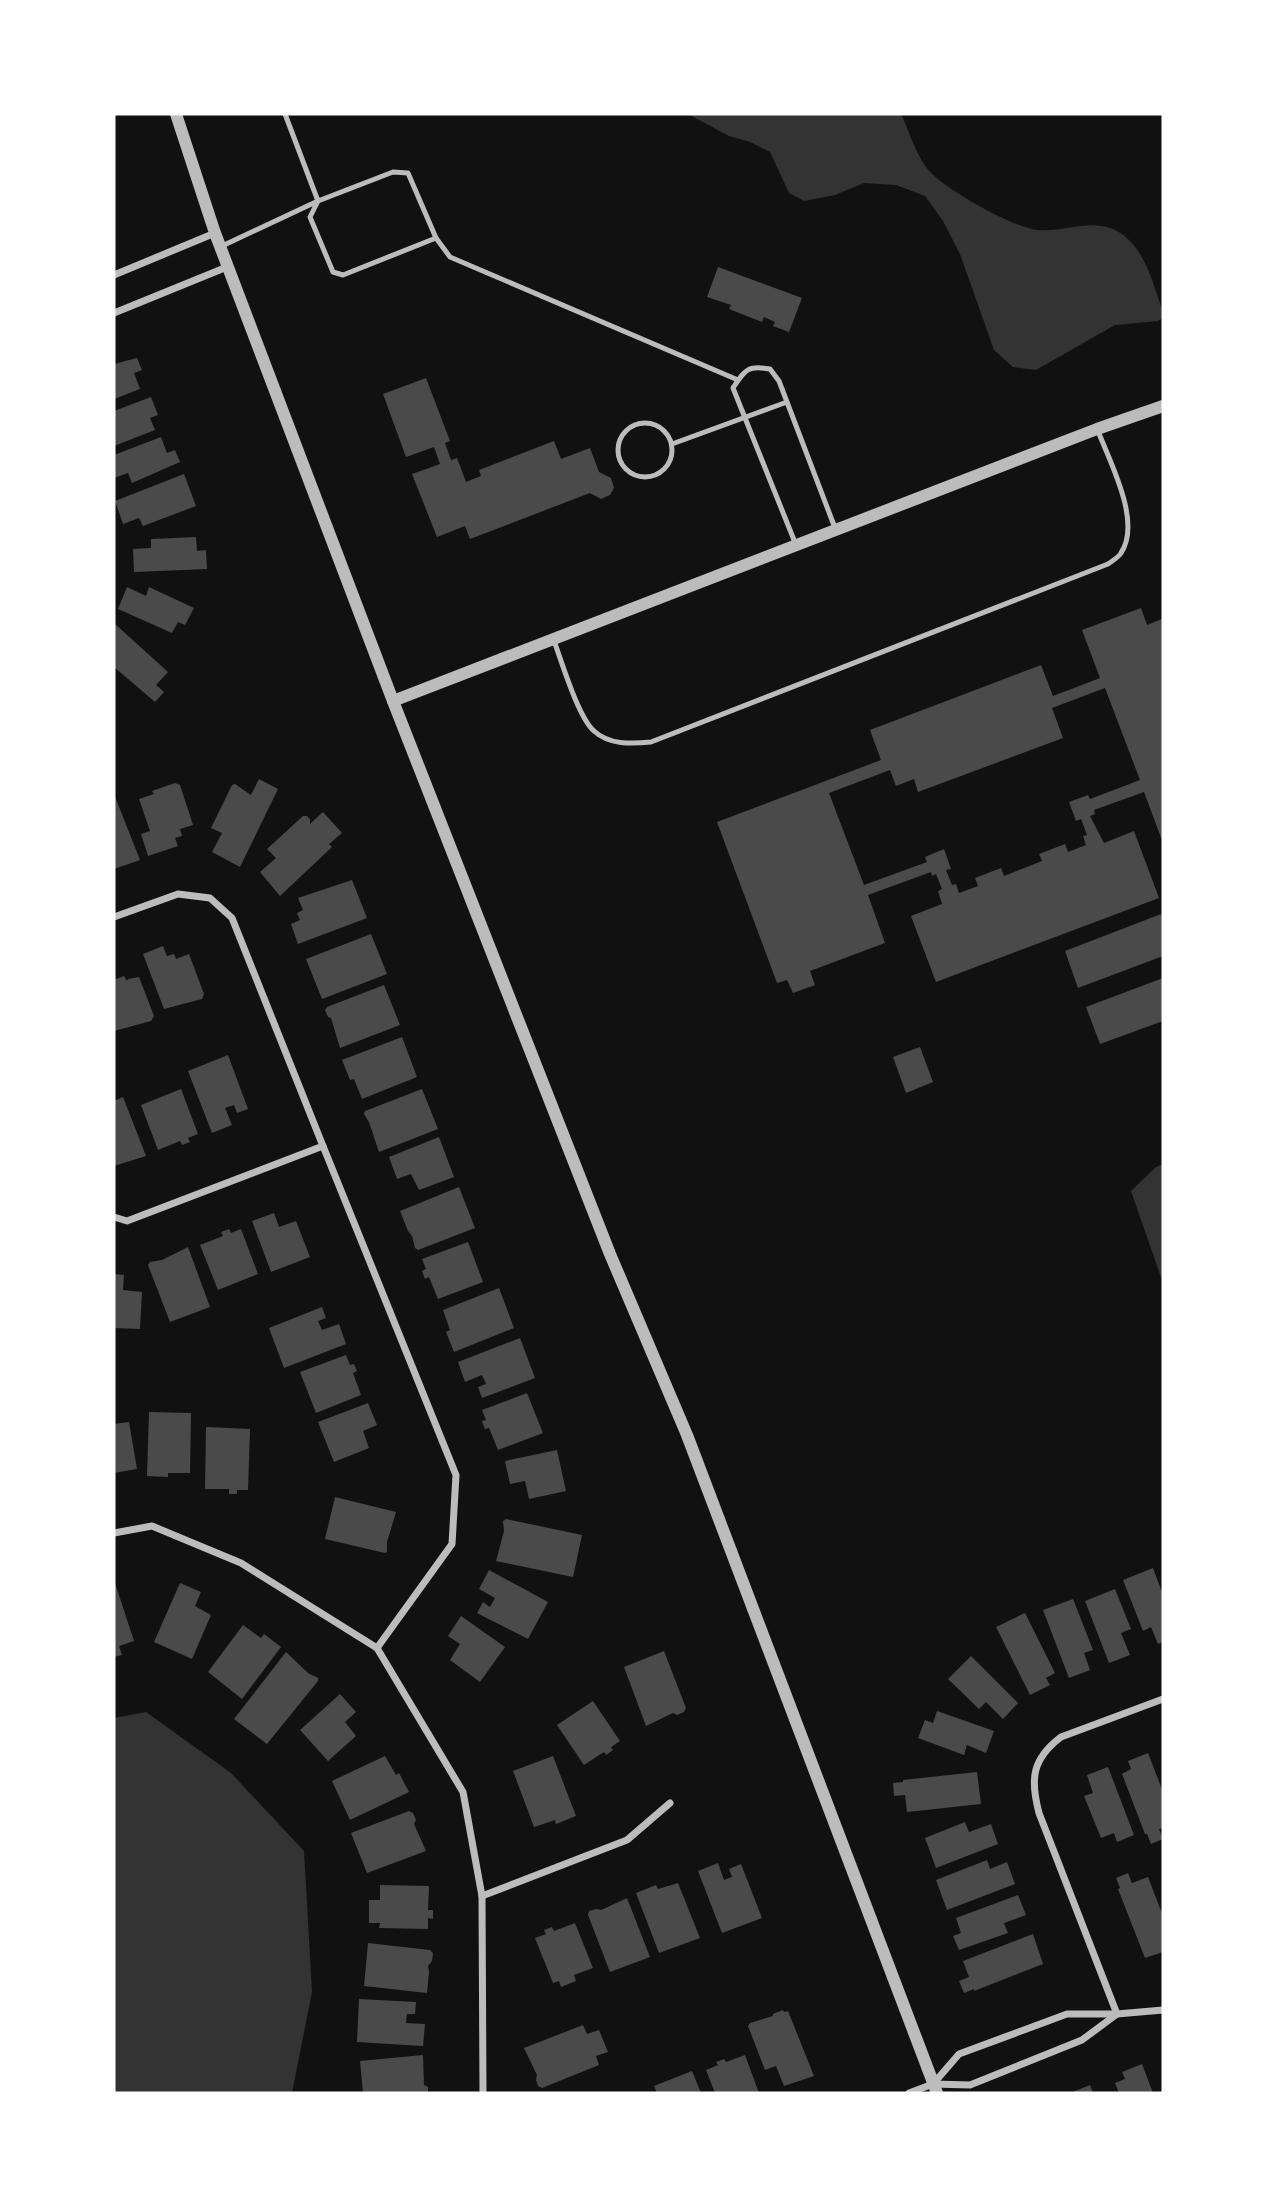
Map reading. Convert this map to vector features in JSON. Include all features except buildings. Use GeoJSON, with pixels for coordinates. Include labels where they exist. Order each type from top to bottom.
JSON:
{"type":"FeatureCollection","features":[{"type":"Feature","properties":{"kind":"street"},"geometry":{"type":"LineString","coordinates":[[176,114],[227,267],[393,701],[610,1254],[687,1435],[935,2088]]}},
{"type":"Feature","properties":{"kind":"street"},"geometry":{"type":"LineString","coordinates":[[114,275],[215,233]]}},
{"type":"Feature","properties":{"kind":"street"},"geometry":{"type":"LineString","coordinates":[[114,313],[227,267]]}},
{"type":"Feature","properties":{"kind":"street"},"geometry":{"type":"LineString","coordinates":[[393,701],[1097,429],[1163,406]]}},
{"type":"Feature","properties":{"kind":"street"},"geometry":{"type":"LineString","coordinates":[[114,917],[178,894],[210,898],[232,918],[456,1475],[452,1544],[377,1648]]}},
{"type":"Feature","properties":{"kind":"street"},"geometry":{"type":"LineString","coordinates":[[114,1217],[127,1221],[323,1146]]}},
{"type":"Feature","properties":{"kind":"street"},"geometry":{"type":"LineString","coordinates":[[114,1533],[152,1526],[241,1563],[377,1648],[463,1792],[482,1896],[483,2093]]}},
{"type":"Feature","properties":{"kind":"street"},"geometry":{"type":"LineString","coordinates":[[1117,2014],[1039,1813],[1033,1779],[1038,1761],[1047,1747],[1061,1737],[1163,1699]]}},
{"type":"Feature","properties":{"kind":"street"},"geometry":{"type":"LineString","coordinates":[[482,1896],[627,1840],[670,1803]]}},
{"type":"Feature","properties":{"kind":"street"},"geometry":{"type":"LineString","coordinates":[[935,2088],[959,2054],[1067,2014],[1163,2010]]}},
{"type":"Feature","properties":{"kind":"street"},"geometry":{"type":"LineString","coordinates":[[909,2093],[970,2085],[1082,2040],[1117,2014]]}},
{"type":"Feature","properties":{"kind":"lane"},"geometry":{"type":"LineString","coordinates":[[285,114],[318,201],[310,217],[333,272],[343,275],[436,238]]}},
{"type":"Feature","properties":{"kind":"lane"},"geometry":{"type":"LineString","coordinates":[[220,247],[318,201],[393,172],[408,173],[436,238],[450,257],[738,380]]}},
{"type":"Feature","properties":{"kind":"lane"},"geometry":{"type":"LineString","coordinates":[[796,545],[733,388],[743,372],[754,366],[770,369],[779,381],[836,530]]}},
{"type":"Feature","properties":{"kind":"lane"},"geometry":{"type":"LineString","coordinates":[[672,444],[787,402]]}},
{"type":"Feature","properties":{"kind":"lane"},"geometry":{"type":"LineString","coordinates":[[642,423],[659,426],[666,432],[672,444],[671,458],[667,466],[653,477],[627,471],[618,455],[618,446],[626,430],[642,423]]}},
{"type":"Feature","properties":{"kind":"lane"},"geometry":{"type":"LineString","coordinates":[[553,638],[580,709],[593,730],[612,741],[632,744],[663,737],[1108,564],[1121,554],[1127,535],[1128,512],[1097,429]]}},
{"type":"Feature","properties":{"kind":"shaded area"},"geometry":{"type":"Polygon","coordinates":[[[688,114],[901,114],[926,167],[946,185],[978,205],[1011,222],[1037,230],[1096,225],[1118,232],[1129,240],[1150,274],[1163,318],[1158,321],[1115,325],[1036,370],[1013,367],[994,350],[960,254],[943,221],[925,196],[896,185],[864,183],[835,195],[804,201],[789,193],[770,152],[729,136],[688,114]]]}},
{"type":"Feature","properties":{"kind":"shaded area"},"geometry":{"type":"Polygon","coordinates":[[[1163,1164],[1163,1283],[1131,1191],[1156,1167],[1163,1164]]]}},
{"type":"Feature","properties":{"kind":"shaded area"},"geometry":{"type":"Polygon","coordinates":[[[146,1712],[231,1773],[304,1851],[312,1992],[292,2093],[114,2093],[114,1718],[146,1712]]]}}]}
